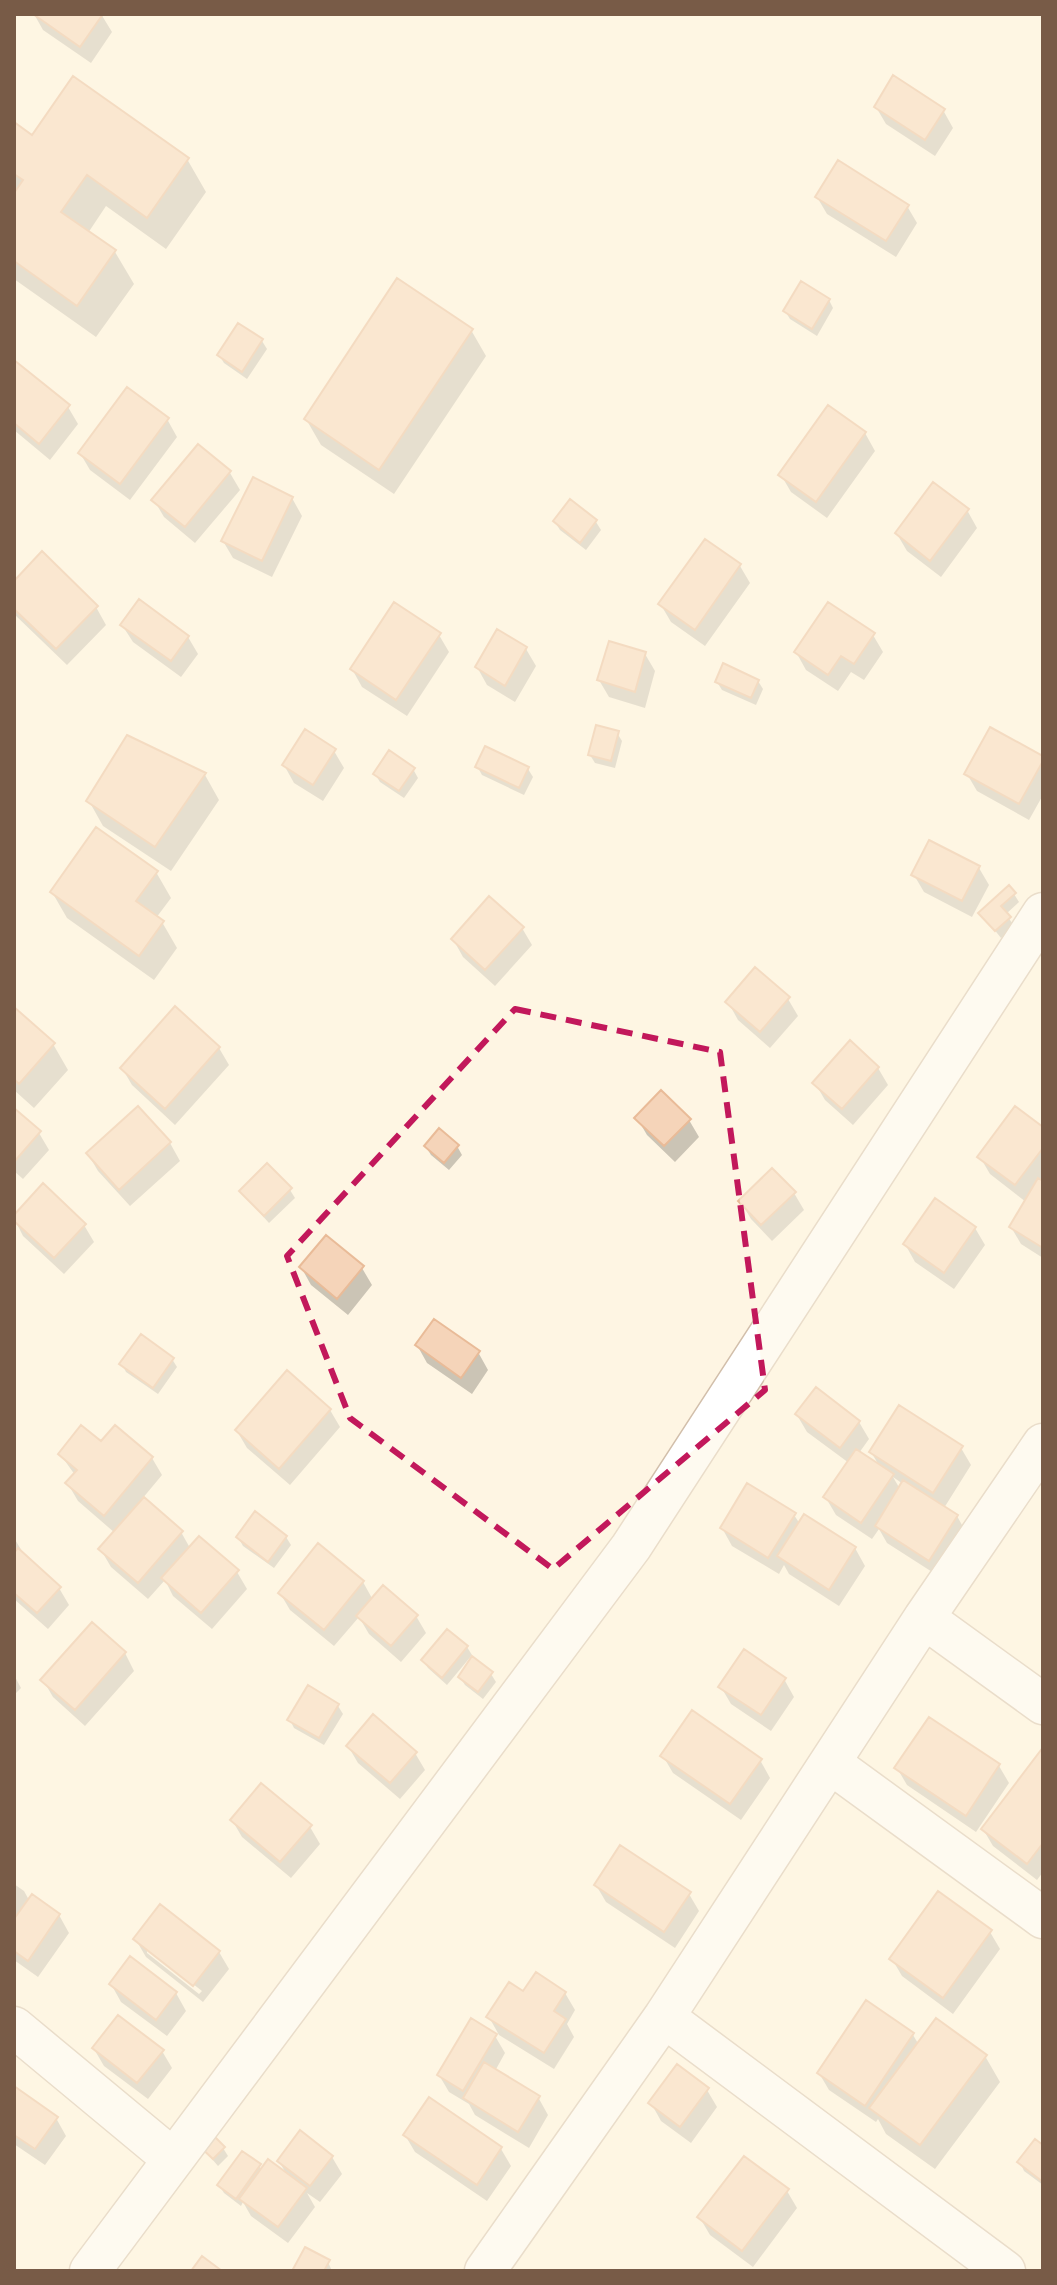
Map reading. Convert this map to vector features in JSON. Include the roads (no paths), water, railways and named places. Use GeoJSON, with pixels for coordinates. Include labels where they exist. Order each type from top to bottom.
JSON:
{"type":"FeatureCollection","features":[{"type":"Feature","properties":{"kind":"street"},"geometry":{"type":"LineString","coordinates":[[90,2271],[631,1547],[1043,913]]}},
{"type":"Feature","properties":{"kind":"street"},"geometry":{"type":"LineString","coordinates":[[485,2271],[664,2017],[924,1618],[1043,1444]]}},
{"type":"Feature","properties":{"kind":"street"},"geometry":{"type":"LineString","coordinates":[[924,1618],[1043,1704]]}},
{"type":"Feature","properties":{"kind":"street"},"geometry":{"type":"LineString","coordinates":[[830,1763],[1043,1918]]}},
{"type":"Feature","properties":{"kind":"street"},"geometry":{"type":"LineString","coordinates":[[664,2017],[1005,2271]]}},
{"type":"Feature","properties":{"kind":"street"},"geometry":{"type":"LineString","coordinates":[[14,2027],[173,2159]]}}]}
